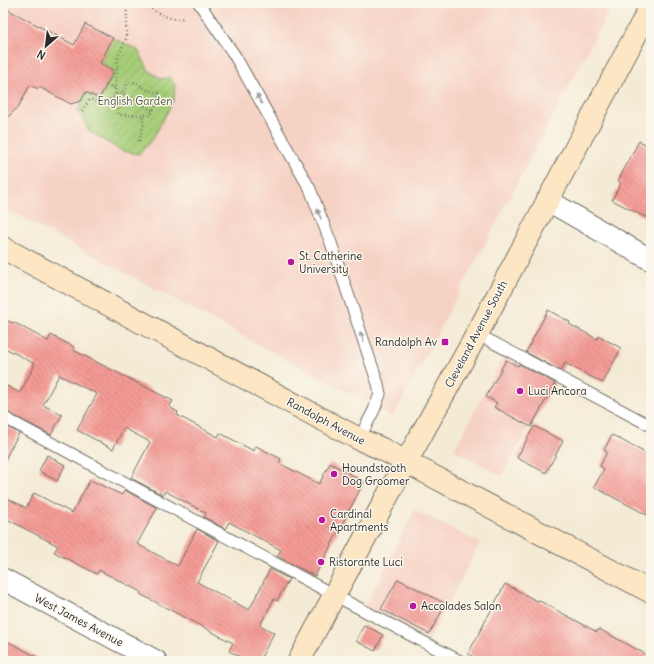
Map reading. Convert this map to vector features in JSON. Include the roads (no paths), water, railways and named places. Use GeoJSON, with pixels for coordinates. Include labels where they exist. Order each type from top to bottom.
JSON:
{"type":"FeatureCollection","features":[{"type":"Feature","properties":{"kind":"street","name":"Cleveland Avenue South"},"geometry":{"type":"LineString","coordinates":[[299,661],[477,334],[651,6]]}},
{"type":"Feature","properties":{"kind":"street"},"geometry":{"type":"LineString","coordinates":[[547,200],[651,260]]}},
{"type":"Feature","properties":{"kind":"street","name":"Randolph Avenue"},"geometry":{"type":"LineString","coordinates":[[3,248],[359,439],[382,449],[651,592]]}},
{"type":"Feature","properties":{"kind":"street","name":"West James Avenue"},"geometry":{"type":"LineString","coordinates":[[3,579],[156,661]]}},
{"type":"Feature","properties":{"kind":"lane"},"geometry":{"type":"LineString","coordinates":[[199,3],[235,56],[310,189],[331,243],[375,374],[380,394],[374,410],[359,439]]}},
{"type":"Feature","properties":{"kind":"lane"},"geometry":{"type":"LineString","coordinates":[[477,334],[651,426]]}},
{"type":"Feature","properties":{"kind":"lane"},"geometry":{"type":"LineString","coordinates":[[3,416],[334,595],[460,661]]}},
{"type":"Feature","properties":{"kind":"place","name":"St. Catherine University"},"geometry":{"type":"Point","coordinates":[291,262]}},
{"type":"Feature","properties":{"kind":"place","name":"Randolph Av"},"geometry":{"type":"Point","coordinates":[445,342]}},
{"type":"Feature","properties":{"kind":"place","name":"Luci Ancora"},"geometry":{"type":"Point","coordinates":[520,391]}},
{"type":"Feature","properties":{"kind":"place","name":"Houndstooth Dog Groomer"},"geometry":{"type":"Point","coordinates":[334,474]}},
{"type":"Feature","properties":{"kind":"place","name":"Cardinal Apartments"},"geometry":{"type":"Point","coordinates":[322,520]}},
{"type":"Feature","properties":{"kind":"place","name":"Ristorante Luci"},"geometry":{"type":"Point","coordinates":[321,562]}},
{"type":"Feature","properties":{"kind":"place","name":"Accolades Salon"},"geometry":{"type":"Point","coordinates":[413,606]}},
{"type":"Feature","properties":{"kind":"park label","name":"English Garden"},"geometry":{"type":"Point","coordinates":[135,101]}}]}
